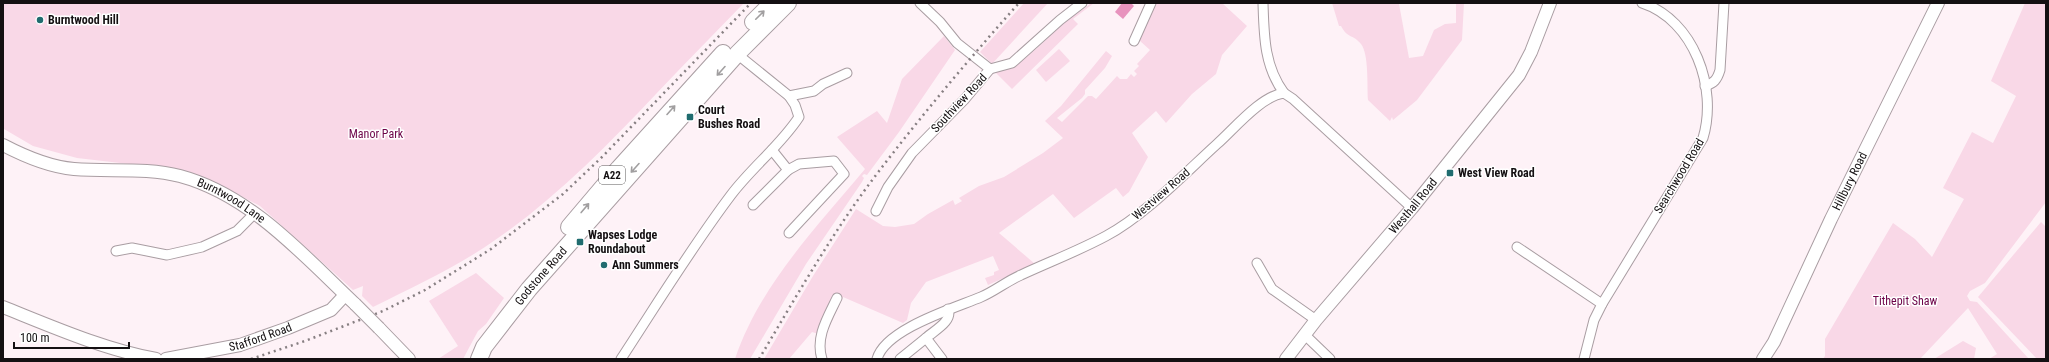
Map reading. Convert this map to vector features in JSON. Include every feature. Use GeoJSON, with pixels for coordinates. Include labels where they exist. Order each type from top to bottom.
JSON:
{"type":"FeatureCollection","features":[{"type":"Feature","properties":{"kind":"highway","name":"Godstone Road"},"geometry":{"type":"LineString","coordinates":[[660,131],[729,46],[772,3]]}},
{"type":"Feature","properties":{"kind":"highway","name":"Godstone Road"},"geometry":{"type":"LineString","coordinates":[[466,359],[484,332],[516,297],[619,168],[660,131],[788,3]]}},
{"type":"Feature","properties":{"kind":"highway","name":"Godstone Road"},"geometry":{"type":"LineString","coordinates":[[479,359],[484,347],[516,297]]}},
{"type":"Feature","properties":{"kind":"street"},"geometry":{"type":"LineString","coordinates":[[920,3],[940,22],[957,43],[990,69]]}},
{"type":"Feature","properties":{"kind":"street","name":"Southview Road"},"geometry":{"type":"LineString","coordinates":[[876,211],[888,187],[912,152],[964,100],[990,69],[1012,63],[1060,20],[1082,3]]}},
{"type":"Feature","properties":{"kind":"street"},"geometry":{"type":"LineString","coordinates":[[1134,42],[1151,3]]}},
{"type":"Feature","properties":{"kind":"street"},"geometry":{"type":"LineString","coordinates":[[1263,3],[1265,52],[1278,85],[1284,93],[1293,99],[1412,208]]}},
{"type":"Feature","properties":{"kind":"street","name":"Westhall Road"},"geometry":{"type":"LineString","coordinates":[[1286,359],[1316,320],[1412,208],[1519,75],[1542,28],[1550,3]]}},
{"type":"Feature","properties":{"kind":"street","name":"Searchwood Road"},"geometry":{"type":"LineString","coordinates":[[1584,359],[1594,320],[1602,304],[1703,138],[1708,114],[1708,100],[1705,86],[1694,51],[1682,31],[1668,16],[1656,8],[1642,3]]}},
{"type":"Feature","properties":{"kind":"street"},"geometry":{"type":"LineString","coordinates":[[1705,86],[1714,83],[1718,78],[1720,70],[1724,3]]}},
{"type":"Feature","properties":{"kind":"street","name":"Hillbury Road"},"geometry":{"type":"LineString","coordinates":[[1763,359],[1774,342],[1831,219],[1938,3]]}},
{"type":"Feature","properties":{"kind":"street"},"geometry":{"type":"LineString","coordinates":[[621,359],[691,250],[732,193],[790,130],[799,117],[796,105],[789,96],[737,54]]}},
{"type":"Feature","properties":{"kind":"street"},"geometry":{"type":"LineString","coordinates":[[789,96],[814,91],[823,84],[847,73]]}},
{"type":"Feature","properties":{"kind":"street","name":"Westview Road"},"geometry":{"type":"LineString","coordinates":[[877,359],[878,355],[905,330],[948,309],[981,297],[1020,275],[1048,264],[1107,236],[1137,215],[1263,103],[1277,94],[1284,93]]}},
{"type":"Feature","properties":{"kind":"street","name":"Burntwood Lane"},"geometry":{"type":"LineString","coordinates":[[3,145],[21,155],[73,169],[159,172],[181,176],[218,191],[274,227],[355,304],[409,359]]}},
{"type":"Feature","properties":{"kind":"street"},"geometry":{"type":"LineString","coordinates":[[772,150],[788,170]]}},
{"type":"Feature","properties":{"kind":"street"},"geometry":{"type":"LineString","coordinates":[[753,205],[788,170],[799,164],[834,161],[844,174],[789,232]]}},
{"type":"Feature","properties":{"kind":"street"},"geometry":{"type":"LineString","coordinates":[[116,250],[132,248],[167,255],[202,247],[237,231],[254,214]]}},
{"type":"Feature","properties":{"kind":"street"},"geometry":{"type":"LineString","coordinates":[[1517,247],[1602,304]]}},
{"type":"Feature","properties":{"kind":"street"},"geometry":{"type":"LineString","coordinates":[[1257,263],[1272,289],[1316,320]]}},
{"type":"Feature","properties":{"kind":"street","name":"Stafford Road"},"geometry":{"type":"LineString","coordinates":[[166,359],[240,344],[288,328],[331,310],[345,295]]}},
{"type":"Feature","properties":{"kind":"street"},"geometry":{"type":"LineString","coordinates":[[822,359],[820,352],[821,332],[837,298]]}},
{"type":"Feature","properties":{"kind":"street"},"geometry":{"type":"LineString","coordinates":[[3,307],[103,345],[128,353],[156,359]]}},
{"type":"Feature","properties":{"kind":"street"},"geometry":{"type":"LineString","coordinates":[[900,359],[949,319],[950,314],[948,309]]}},
{"type":"Feature","properties":{"kind":"street"},"geometry":{"type":"LineString","coordinates":[[1304,335],[1330,359]]}},
{"type":"Feature","properties":{"kind":"street"},"geometry":{"type":"LineString","coordinates":[[926,338],[942,359]]}},
{"type":"Feature","properties":{"kind":"green space","name":"Manor Park"},"geometry":{"type":"Polygon","coordinates":[[[3,3],[744,3],[596,156],[532,213],[472,255],[373,307],[362,296],[363,286],[353,290],[260,206],[228,189],[181,170],[77,158],[33,146],[4,129],[3,3]]]}},
{"type":"Feature","properties":{"kind":"green space"},"geometry":{"type":"Polygon","coordinates":[[[1024,3],[1048,3],[992,64],[980,52],[1024,3]]]}},
{"type":"Feature","properties":{"kind":"green space"},"geometry":{"type":"Polygon","coordinates":[[[1091,3],[1094,3],[1073,19],[1078,24],[1012,89],[995,72],[1014,66],[1023,60],[1065,22],[1091,3]]]}},
{"type":"Feature","properties":{"kind":"green space"},"geometry":{"type":"Polygon","coordinates":[[[1156,3],[1222,3],[1247,26],[1222,55],[1216,74],[1192,94],[1166,123],[1156,111],[1132,133],[1148,157],[1129,192],[1123,197],[1116,188],[1074,218],[1053,194],[999,233],[1035,264],[988,285],[985,278],[994,275],[994,272],[999,270],[993,256],[926,282],[911,303],[907,320],[903,323],[843,297],[825,336],[812,332],[789,359],[764,359],[813,276],[856,209],[883,226],[895,227],[914,224],[953,200],[955,205],[962,201],[959,198],[979,186],[1004,177],[1043,153],[1063,138],[1045,121],[1061,106],[1106,51],[1112,56],[1105,68],[1085,90],[1085,94],[1082,98],[1057,118],[1062,122],[1088,96],[1092,96],[1096,99],[1117,76],[1120,79],[1127,79],[1131,74],[1134,77],[1137,74],[1134,71],[1139,66],[1137,64],[1150,50],[1140,41],[1139,38],[1156,3]]]}},
{"type":"Feature","properties":{"kind":"green space"},"geometry":{"type":"Polygon","coordinates":[[[1332,3],[1401,3],[1399,4],[1409,58],[1423,56],[1434,30],[1445,24],[1456,23],[1456,3],[1464,3],[1462,40],[1417,100],[1393,120],[1392,117],[1390,121],[1368,100],[1367,70],[1364,49],[1358,41],[1346,33],[1341,26],[1339,26],[1332,3]]]}},
{"type":"Feature","properties":{"kind":"green space","name":"Tithepit Shaw"},"geometry":{"type":"Polygon","coordinates":[[[2025,3],[2046,3],[2046,202],[1985,283],[1970,291],[1967,296],[1970,301],[1977,302],[2029,359],[1989,359],[1997,354],[1968,308],[1920,359],[1823,359],[1825,356],[1825,339],[1893,223],[1915,239],[1932,257],[1964,199],[1943,188],[1972,132],[1993,143],[2016,96],[1991,81],[2025,3]]]}},
{"type":"Feature","properties":{"kind":"green space"},"geometry":{"type":"Polygon","coordinates":[[[944,36],[955,50],[899,132],[867,175],[864,174],[862,176],[864,178],[862,182],[806,264],[750,359],[735,359],[759,306],[774,282],[791,258],[865,169],[837,137],[877,111],[887,123],[902,79],[944,36]]]}},
{"type":"Feature","properties":{"kind":"green space"},"geometry":{"type":"Polygon","coordinates":[[[1059,49],[1070,61],[1046,82],[1036,70],[1059,49]]]}},
{"type":"Feature","properties":{"kind":"green space"},"geometry":{"type":"Polygon","coordinates":[[[2041,222],[2046,227],[2046,359],[2037,359],[1978,297],[2041,222]]]}},
{"type":"Feature","properties":{"kind":"green space"},"geometry":{"type":"Polygon","coordinates":[[[476,273],[504,298],[486,324],[478,331],[463,359],[438,359],[458,346],[429,301],[476,273]]]}},
{"type":"Feature","properties":{"kind":"green space"},"geometry":{"type":"Polygon","coordinates":[[[1963,341],[1976,348],[1974,359],[1934,359],[1963,341]]]}},
{"type":"Feature","properties":{"kind":"shaded area"},"geometry":{"type":"Polygon","coordinates":[[[1122,3],[1131,3],[1134,6],[1123,19],[1115,12],[1122,3]]]}},
{"type":"Feature","properties":{"kind":"railway"},"geometry":{"type":"LineString","coordinates":[[251,359],[305,341],[383,311],[425,290],[491,249],[563,194],[602,157],[751,3]]}},
{"type":"Feature","properties":{"kind":"railway"},"geometry":{"type":"LineString","coordinates":[[759,359],[844,220],[876,175],[928,109],[1019,3]]}},
{"type":"Feature","properties":{"kind":"place","name":"Burntwood Hill"},"geometry":{"type":"Point","coordinates":[40,20]}},
{"type":"Feature","properties":{"kind":"place","name":"Court Bushes Road"},"geometry":{"type":"Point","coordinates":[690,117]}},
{"type":"Feature","properties":{"kind":"place","name":"West View Road"},"geometry":{"type":"Point","coordinates":[1450,173]}},
{"type":"Feature","properties":{"kind":"place","name":"Wapses Lodge Roundabout"},"geometry":{"type":"Point","coordinates":[580,242]}},
{"type":"Feature","properties":{"kind":"place","name":"Ann Summers"},"geometry":{"type":"Point","coordinates":[604,265]}}]}
